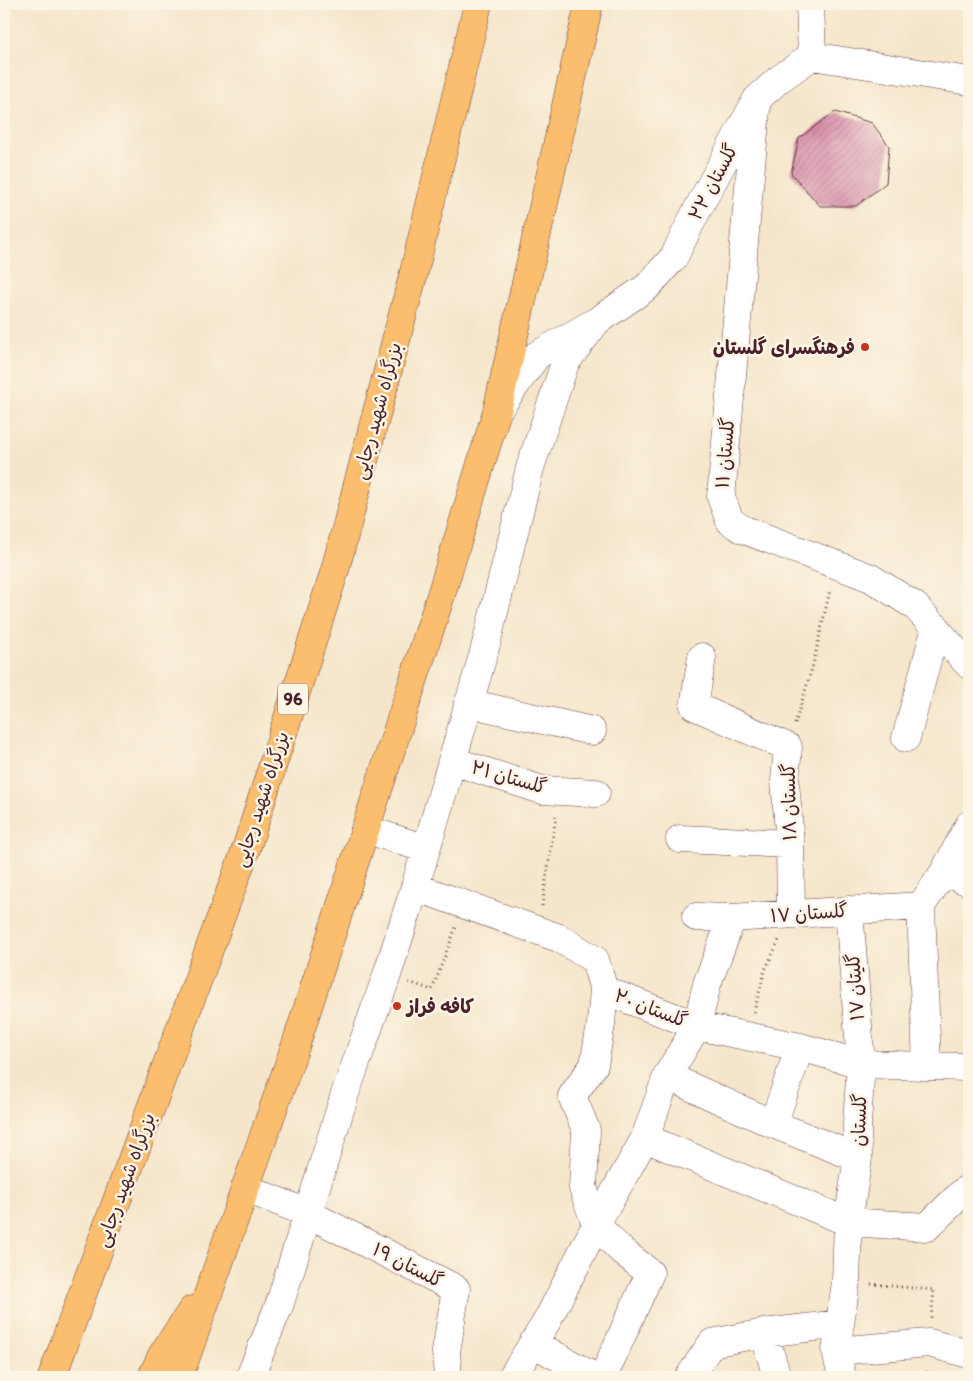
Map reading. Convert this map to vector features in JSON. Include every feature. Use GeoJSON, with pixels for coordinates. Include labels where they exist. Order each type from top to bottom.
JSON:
{"type":"FeatureCollection","features":[{"type":"Feature","properties":{"kind":"highway","name":"بزرگراه شهید رجایی"},"geometry":{"type":"LineString","coordinates":[[52,1377],[246,848],[335,570],[413,276],[478,4]]}},
{"type":"Feature","properties":{"kind":"highway"},"geometry":{"type":"LineString","coordinates":[[179,1377],[296,1044],[444,586],[496,411],[588,4]]}},
{"type":"Feature","properties":{"kind":"highway"},"geometry":{"type":"LineString","coordinates":[[152,1377],[162,1355],[213,1279]]}},
{"type":"Feature","properties":{"kind":"street"},"geometry":{"type":"LineString","coordinates":[[810,4],[812,56],[969,81]]}},
{"type":"Feature","properties":{"kind":"street","name":"گلستان ۲۲"},"geometry":{"type":"LineString","coordinates":[[496,411],[537,355],[597,321],[647,287],[674,257],[757,99],[778,80],[812,56]]}},
{"type":"Feature","properties":{"kind":"street","name":"گلستان ۱۱"},"geometry":{"type":"LineString","coordinates":[[757,99],[721,497],[730,521],[742,529],[871,578],[915,606],[969,665]]}},
{"type":"Feature","properties":{"kind":"street"},"geometry":{"type":"LineString","coordinates":[[250,1377],[280,1303],[345,1094],[415,887],[484,652],[530,468],[565,363],[597,321]]}},
{"type":"Feature","properties":{"kind":"street"},"geometry":{"type":"LineString","coordinates":[[906,738],[936,627]]}},
{"type":"Feature","properties":{"kind":"street"},"geometry":{"type":"LineString","coordinates":[[702,657],[694,706],[788,747]]}},
{"type":"Feature","properties":{"kind":"street"},"geometry":{"type":"LineString","coordinates":[[468,703],[592,731]]}},
{"type":"Feature","properties":{"kind":"street","name":"گلستان ۱۸"},"geometry":{"type":"LineString","coordinates":[[788,747],[785,781],[790,844],[791,914]]}},
{"type":"Feature","properties":{"kind":"street","name":"گلستان ۲۱"},"geometry":{"type":"LineString","coordinates":[[453,761],[542,790],[596,793]]}},
{"type":"Feature","properties":{"kind":"street"},"geometry":{"type":"LineString","coordinates":[[927,1066],[921,906],[944,872],[969,825]]}},
{"type":"Feature","properties":{"kind":"street"},"geometry":{"type":"LineString","coordinates":[[365,829],[426,849]]}},
{"type":"Feature","properties":{"kind":"street"},"geometry":{"type":"LineString","coordinates":[[680,839],[790,844]]}},
{"type":"Feature","properties":{"kind":"street"},"geometry":{"type":"LineString","coordinates":[[944,872],[969,882]]}},
{"type":"Feature","properties":{"kind":"street","name":"گلستان ۲۰"},"geometry":{"type":"LineString","coordinates":[[415,887],[559,938],[595,960],[604,990],[696,1026],[800,1047],[861,1064]]}},
{"type":"Feature","properties":{"kind":"street","name":"گلستان ۱۷"},"geometry":{"type":"LineString","coordinates":[[696,918],[732,918],[921,906]]}},
{"type":"Feature","properties":{"kind":"street","name":"گلیتان ۱۷"},"geometry":{"type":"LineString","coordinates":[[849,910],[861,1064]]}},
{"type":"Feature","properties":{"kind":"street"},"geometry":{"type":"LineString","coordinates":[[512,1377],[547,1321],[596,1225],[645,1138],[667,1076],[696,1026],[707,984],[732,918]]}},
{"type":"Feature","properties":{"kind":"street"},"geometry":{"type":"LineString","coordinates":[[603,1377],[650,1273],[622,1251],[596,1225],[583,1188],[586,1130],[572,1096],[594,1065],[601,1024],[604,990]]}},
{"type":"Feature","properties":{"kind":"street"},"geometry":{"type":"LineString","coordinates":[[772,1124],[800,1047]]}},
{"type":"Feature","properties":{"kind":"street"},"geometry":{"type":"LineString","coordinates":[[861,1064],[969,1067]]}},
{"type":"Feature","properties":{"kind":"street","name":"گلستان"},"geometry":{"type":"LineString","coordinates":[[839,1364],[840,1324],[846,1282],[848,1222],[858,1158],[857,1124],[861,1064]]}},
{"type":"Feature","properties":{"kind":"street"},"geometry":{"type":"LineString","coordinates":[[667,1076],[772,1124],[858,1158]]}},
{"type":"Feature","properties":{"kind":"street"},"geometry":{"type":"LineString","coordinates":[[645,1138],[848,1222],[927,1227],[964,1191],[969,1189]]}},
{"type":"Feature","properties":{"kind":"street"},"geometry":{"type":"LineString","coordinates":[[245,1188],[307,1213]]}},
{"type":"Feature","properties":{"kind":"street","name":"گلستان ۱۹"},"geometry":{"type":"LineString","coordinates":[[307,1213],[456,1289],[446,1352],[448,1377]]}},
{"type":"Feature","properties":{"kind":"street"},"geometry":{"type":"LineString","coordinates":[[689,1377],[712,1343],[764,1332],[840,1324]]}},
{"type":"Feature","properties":{"kind":"street"},"geometry":{"type":"LineString","coordinates":[[764,1332],[777,1377]]}},
{"type":"Feature","properties":{"kind":"street"},"geometry":{"type":"LineString","coordinates":[[533,1343],[594,1377]]}},
{"type":"Feature","properties":{"kind":"street"},"geometry":{"type":"LineString","coordinates":[[839,1364],[929,1343],[969,1354]]}},
{"type":"Feature","properties":{"kind":"path","name":"گلستان ۱۸"},"geometry":{"type":"LineString","coordinates":[[788,747],[813,665],[836,565]]}},
{"type":"Feature","properties":{"kind":"path"},"geometry":{"type":"LineString","coordinates":[[538,930],[560,790]]}},
{"type":"Feature","properties":{"kind":"path"},"geometry":{"type":"LineString","coordinates":[[387,974],[432,990],[465,904]]}},
{"type":"Feature","properties":{"kind":"path"},"geometry":{"type":"LineString","coordinates":[[748,1037],[765,970],[791,914]]}},
{"type":"Feature","properties":{"kind":"path"},"geometry":{"type":"LineString","coordinates":[[846,1282],[934,1290],[929,1343]]}},
{"type":"Feature","properties":{"kind":"building"},"geometry":{"type":"Polygon","coordinates":[[[835,112],[872,123],[889,146],[886,183],[856,206],[820,206],[791,173],[799,138],[835,112]]]}},
{"type":"Feature","properties":{"kind":"place","name":"فرهنگسرای گلستان"},"geometry":{"type":"Point","coordinates":[865,347]}},
{"type":"Feature","properties":{"kind":"place","name":"کافه فراز"},"geometry":{"type":"Point","coordinates":[397,1006]}}]}
